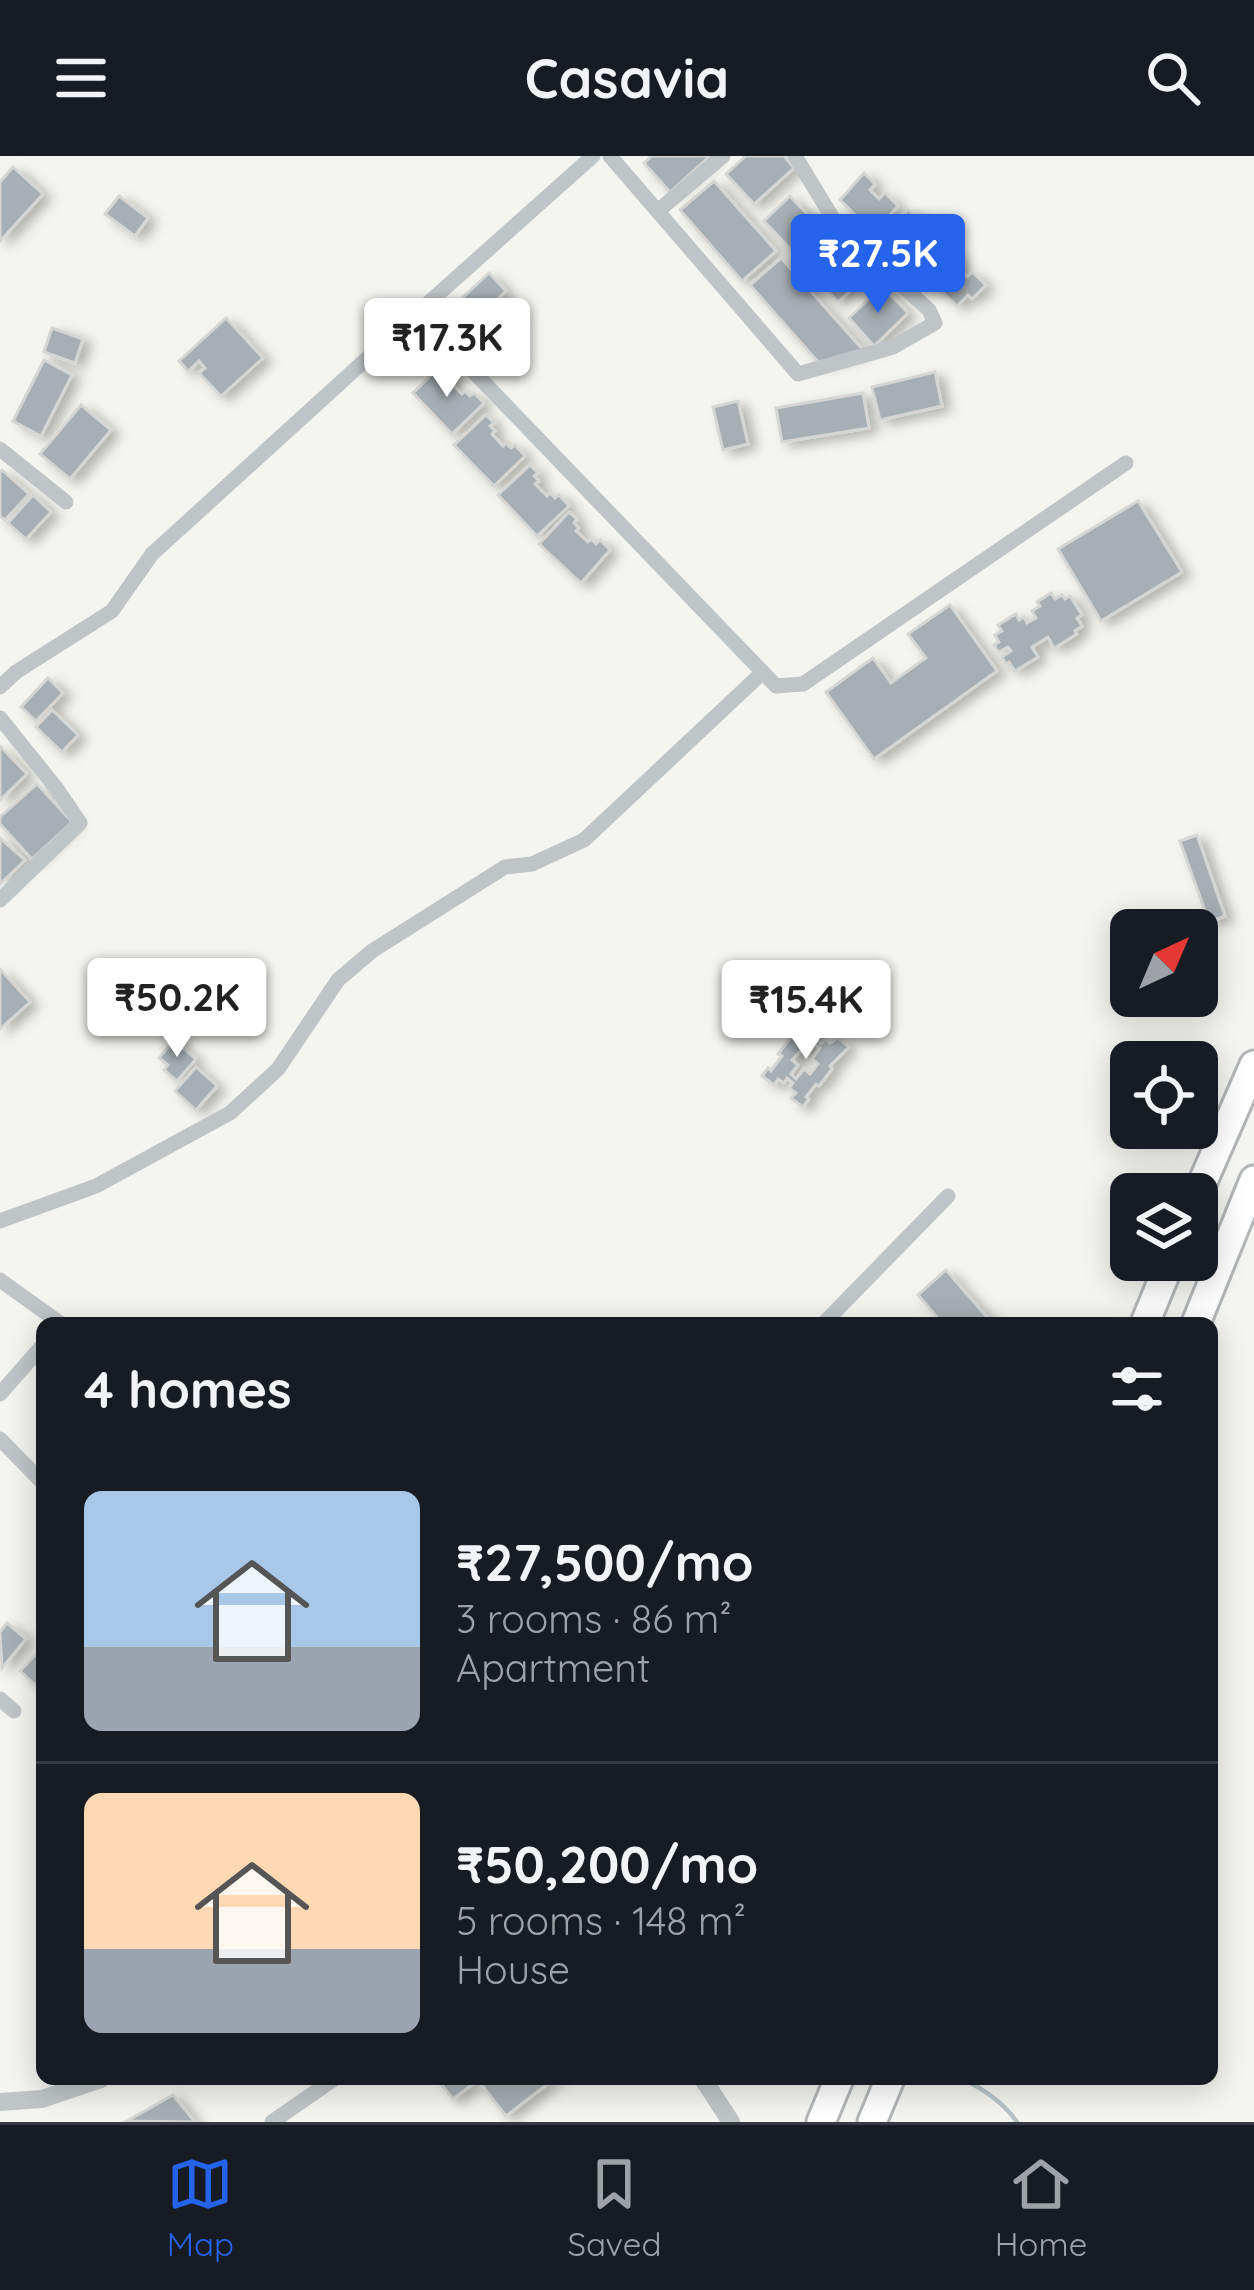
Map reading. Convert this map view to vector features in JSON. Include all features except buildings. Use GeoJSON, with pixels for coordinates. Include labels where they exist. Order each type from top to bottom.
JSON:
{"type":"FeatureCollection","features":[{"type":"Feature","properties":{"kind":"highway"},"geometry":{"type":"LineString","coordinates":[[1207,1173],[1254,1065]]}},
{"type":"Feature","properties":{"kind":"highway"},"geometry":{"type":"LineString","coordinates":[[1198,1317],[1254,1180]]}},
{"type":"Feature","properties":{"kind":"highway"},"geometry":{"type":"LineString","coordinates":[[1147,1317],[1162,1281]]}},
{"type":"Feature","properties":{"kind":"highway"},"geometry":{"type":"LineString","coordinates":[[821,2122],[836,2085]]}},
{"type":"Feature","properties":{"kind":"highway"},"geometry":{"type":"LineString","coordinates":[[872,2122],[887,2085]]}},
{"type":"Feature","properties":{"kind":"street"},"geometry":{"type":"LineString","coordinates":[[0,687],[112,611],[152,554],[592,156]]}},
{"type":"Feature","properties":{"kind":"street"},"geometry":{"type":"LineString","coordinates":[[610,156],[798,374],[893,347],[935,323],[929,310],[840,230],[795,156]]}},
{"type":"Feature","properties":{"kind":"street"},"geometry":{"type":"LineString","coordinates":[[659,211],[723,156]]}},
{"type":"Feature","properties":{"kind":"street"},"geometry":{"type":"LineString","coordinates":[[417,313],[776,686],[803,684],[1126,463]]}},
{"type":"Feature","properties":{"kind":"street"},"geometry":{"type":"LineString","coordinates":[[0,449],[66,502]]}},
{"type":"Feature","properties":{"kind":"street"},"geometry":{"type":"LineString","coordinates":[[0,1221],[96,1186],[230,1113],[278,1070],[338,980],[372,951],[505,867],[532,864],[584,840],[763,672]]}},
{"type":"Feature","properties":{"kind":"street"},"geometry":{"type":"LineString","coordinates":[[0,718],[80,824],[0,900]]}},
{"type":"Feature","properties":{"kind":"street"},"geometry":{"type":"LineString","coordinates":[[830,1317],[948,1196]]}},
{"type":"Feature","properties":{"kind":"street"},"geometry":{"type":"LineString","coordinates":[[0,1280],[52,1317]]}},
{"type":"Feature","properties":{"kind":"street"},"geometry":{"type":"LineString","coordinates":[[0,1394],[36,1353]]}},
{"type":"Feature","properties":{"kind":"street"},"geometry":{"type":"LineString","coordinates":[[0,1439],[36,1476]]}},
{"type":"Feature","properties":{"kind":"street"},"geometry":{"type":"LineString","coordinates":[[0,1699],[14,1711]]}},
{"type":"Feature","properties":{"kind":"street"},"geometry":{"type":"LineString","coordinates":[[0,2102],[42,2098],[82,2085]]}},
{"type":"Feature","properties":{"kind":"street"},"geometry":{"type":"LineString","coordinates":[[272,2122],[325,2085]]}},
{"type":"Feature","properties":{"kind":"street"},"geometry":{"type":"LineString","coordinates":[[707,2085],[731,2122]]}},
{"type":"Feature","properties":{"kind":"waterway"},"geometry":{"type":"LineString","coordinates":[[974,2085],[1017,2122]]}}]}
